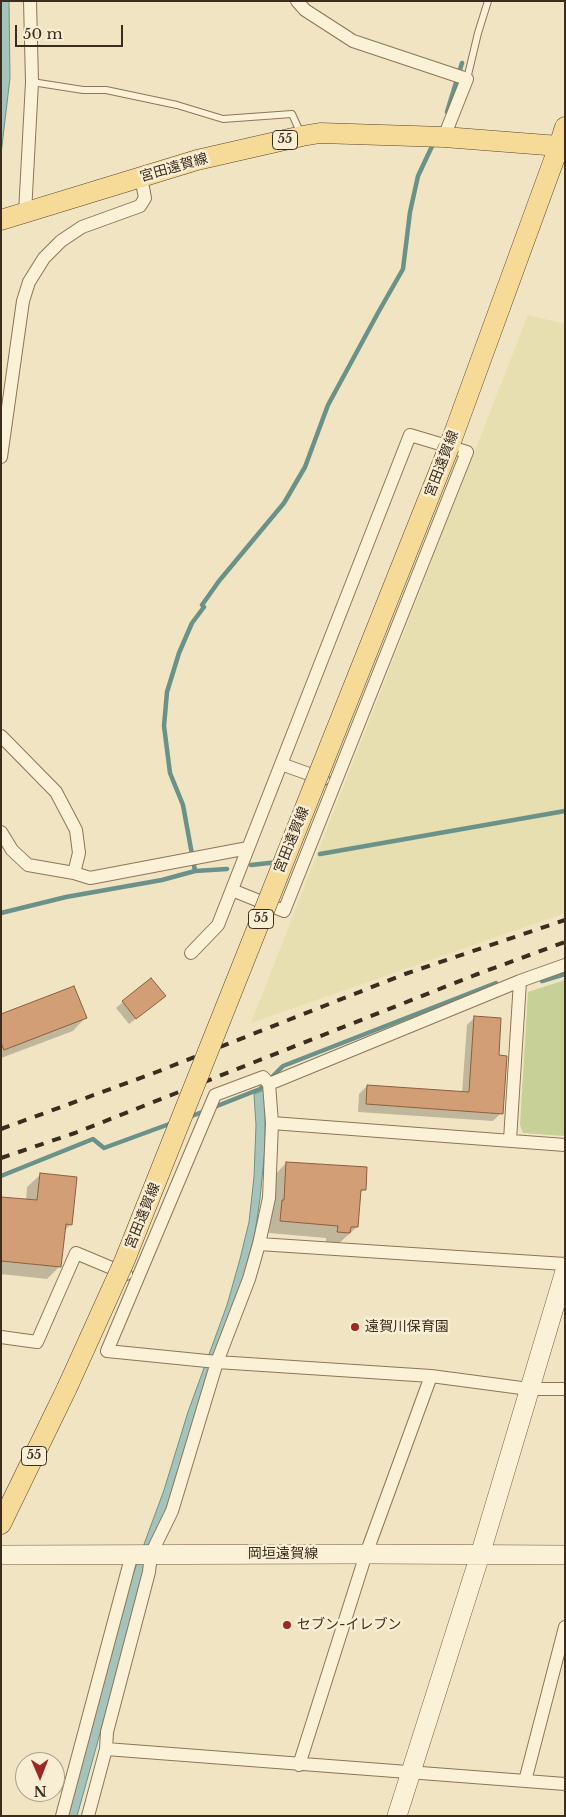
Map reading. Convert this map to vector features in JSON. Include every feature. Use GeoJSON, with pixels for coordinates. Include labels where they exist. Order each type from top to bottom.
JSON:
{"type":"FeatureCollection","features":[{"type":"Feature","properties":{"kind":"main road","name":"宮田遠賀線"},"geometry":{"type":"LineString","coordinates":[[1,1524],[67,1388],[124,1262],[449,447],[562,146],[565,127]]}},
{"type":"Feature","properties":{"kind":"main road","name":"宮田遠賀線"},"geometry":{"type":"LineString","coordinates":[[1,220],[197,160],[320,133],[444,137],[562,146]]}},
{"type":"Feature","properties":{"kind":"street"},"geometry":{"type":"LineString","coordinates":[[25,213],[32,82],[30,1]]}},
{"type":"Feature","properties":{"kind":"street"},"geometry":{"type":"LineString","coordinates":[[304,4],[353,41],[467,79],[444,137]]}},
{"type":"Feature","properties":{"kind":"street"},"geometry":{"type":"LineString","coordinates":[[1,456],[23,301],[29,282],[44,258],[62,241],[82,227],[140,206],[145,198],[141,177]]}},
{"type":"Feature","properties":{"kind":"street"},"geometry":{"type":"LineString","coordinates":[[191,953],[218,925],[410,435],[467,452],[284,911],[232,890]]}},
{"type":"Feature","properties":{"kind":"street"},"geometry":{"type":"LineString","coordinates":[[1,736],[56,792],[76,830],[79,853],[74,873]]}},
{"type":"Feature","properties":{"kind":"street"},"geometry":{"type":"LineString","coordinates":[[281,764],[336,783]]}},
{"type":"Feature","properties":{"kind":"street"},"geometry":{"type":"LineString","coordinates":[[1,832],[12,850],[28,865],[74,873],[90,878],[248,848]]}},
{"type":"Feature","properties":{"kind":"street"},"geometry":{"type":"LineString","coordinates":[[269,1084],[520,981],[565,966]]}},
{"type":"Feature","properties":{"kind":"street"},"geometry":{"type":"LineString","coordinates":[[510,1140],[520,981]]}},
{"type":"Feature","properties":{"kind":"street"},"geometry":{"type":"LineString","coordinates":[[88,1816],[106,1749],[107,1732],[149,1572],[151,1554],[172,1511],[217,1362],[249,1279],[269,1198],[272,1123],[269,1084],[263,1077],[215,1095],[107,1351],[217,1362],[431,1376],[529,1389],[565,1389]]}},
{"type":"Feature","properties":{"kind":"street"},"geometry":{"type":"LineString","coordinates":[[272,1123],[565,1144]]}},
{"type":"Feature","properties":{"kind":"street"},"geometry":{"type":"LineString","coordinates":[[259,1244],[565,1264]]}},
{"type":"Feature","properties":{"kind":"street"},"geometry":{"type":"LineString","coordinates":[[1,1337],[37,1342],[76,1253],[137,1279]]}},
{"type":"Feature","properties":{"kind":"street"},"geometry":{"type":"LineString","coordinates":[[397,1816],[480,1555],[565,1271]]}},
{"type":"Feature","properties":{"kind":"street"},"geometry":{"type":"LineString","coordinates":[[299,1765],[366,1554],[431,1376]]}},
{"type":"Feature","properties":{"kind":"street"},"geometry":{"type":"LineString","coordinates":[[62,1816],[132,1554]]}},
{"type":"Feature","properties":{"kind":"street","name":"岡垣遠賀線"},"geometry":{"type":"LineString","coordinates":[[1,1555],[565,1555]]}},
{"type":"Feature","properties":{"kind":"street"},"geometry":{"type":"LineString","coordinates":[[525,1781],[565,1627]]}},
{"type":"Feature","properties":{"kind":"street"},"geometry":{"type":"LineString","coordinates":[[106,1749],[565,1784]]}},
{"type":"Feature","properties":{"kind":"lane"},"geometry":{"type":"LineString","coordinates":[[467,79],[488,1]]}},
{"type":"Feature","properties":{"kind":"lane"},"geometry":{"type":"LineString","coordinates":[[32,82],[83,90],[106,90],[177,105],[223,119],[292,114],[302,136]]}},
{"type":"Feature","properties":{"kind":"shaded area"},"geometry":{"type":"Polygon","coordinates":[[[528,315],[565,324],[565,913],[251,1023],[528,315]]]}},
{"type":"Feature","properties":{"kind":"green space"},"geometry":{"type":"Polygon","coordinates":[[[565,980],[565,1136],[523,1133],[520,1125],[528,992],[565,980]]]}},
{"type":"Feature","properties":{"kind":"water"},"geometry":{"type":"Polygon","coordinates":[[[1,1],[9,1],[10,78],[1,154],[1,1]]]}},
{"type":"Feature","properties":{"kind":"water"},"geometry":{"type":"Polygon","coordinates":[[[265,1090],[265,1147],[260,1199],[255,1233],[243,1279],[178,1473],[131,1622],[77,1816],[68,1816],[129,1585],[164,1490],[188,1412],[227,1305],[240,1259],[249,1222],[254,1177],[256,1125],[254,1094],[265,1090]]]}},
{"type":"Feature","properties":{"kind":"building"},"geometry":{"type":"Polygon","coordinates":[[[151,978],[166,996],[136,1019],[122,1001],[151,978]]]}},
{"type":"Feature","properties":{"kind":"building"},"geometry":{"type":"Polygon","coordinates":[[[74,986],[87,1018],[4,1050],[1,1043],[1,1014],[74,986]]]}},
{"type":"Feature","properties":{"kind":"building"},"geometry":{"type":"Polygon","coordinates":[[[474,1016],[501,1018],[499,1055],[507,1056],[503,1114],[366,1104],[367,1085],[469,1092],[474,1016]]]}},
{"type":"Feature","properties":{"kind":"building"},"geometry":{"type":"Polygon","coordinates":[[[286,1162],[367,1167],[366,1190],[361,1190],[358,1227],[351,1227],[350,1233],[337,1232],[338,1226],[280,1221],[282,1200],[284,1200],[286,1162]]]}},
{"type":"Feature","properties":{"kind":"building"},"geometry":{"type":"Polygon","coordinates":[[[40,1173],[77,1177],[72,1225],[66,1224],[61,1267],[1,1261],[1,1197],[37,1200],[40,1173]]]}},
{"type":"Feature","properties":{"kind":"waterway"},"geometry":{"type":"LineString","coordinates":[[447,112],[462,63]]}},
{"type":"Feature","properties":{"kind":"waterway"},"geometry":{"type":"LineString","coordinates":[[195,871],[183,805],[170,773],[164,726],[167,692],[179,653],[192,623],[204,607],[202,605],[219,581],[284,503],[305,467],[328,405],[403,269],[410,212],[418,176],[434,142]]}},
{"type":"Feature","properties":{"kind":"waterway"},"geometry":{"type":"LineString","coordinates":[[320,854],[565,811]]}},
{"type":"Feature","properties":{"kind":"waterway"},"geometry":{"type":"LineString","coordinates":[[251,865],[278,862]]}},
{"type":"Feature","properties":{"kind":"waterway"},"geometry":{"type":"LineString","coordinates":[[1,913],[66,897],[162,880],[195,871],[227,869]]}},
{"type":"Feature","properties":{"kind":"waterway"},"geometry":{"type":"LineString","coordinates":[[542,981],[565,974]]}},
{"type":"Feature","properties":{"kind":"waterway"},"geometry":{"type":"LineString","coordinates":[[212,1108],[260,1089],[283,1066],[496,983]]}},
{"type":"Feature","properties":{"kind":"waterway"},"geometry":{"type":"LineString","coordinates":[[189,1117],[205,1111]]}},
{"type":"Feature","properties":{"kind":"waterway"},"geometry":{"type":"LineString","coordinates":[[1,1176],[93,1139],[104,1148],[172,1123]]}},
{"type":"Feature","properties":{"kind":"railway"},"geometry":{"type":"LineString","coordinates":[[1,1129],[154,1073],[405,974],[565,920]]}},
{"type":"Feature","properties":{"kind":"railway"},"geometry":{"type":"LineString","coordinates":[[1,1158],[75,1133],[475,975],[565,942]]}},
{"type":"Feature","properties":{"kind":"place","name":"遠賀川保育園"},"geometry":{"type":"Point","coordinates":[355,1327]}},
{"type":"Feature","properties":{"kind":"place","name":"セブン-イレブン"},"geometry":{"type":"Point","coordinates":[287,1625]}}]}
